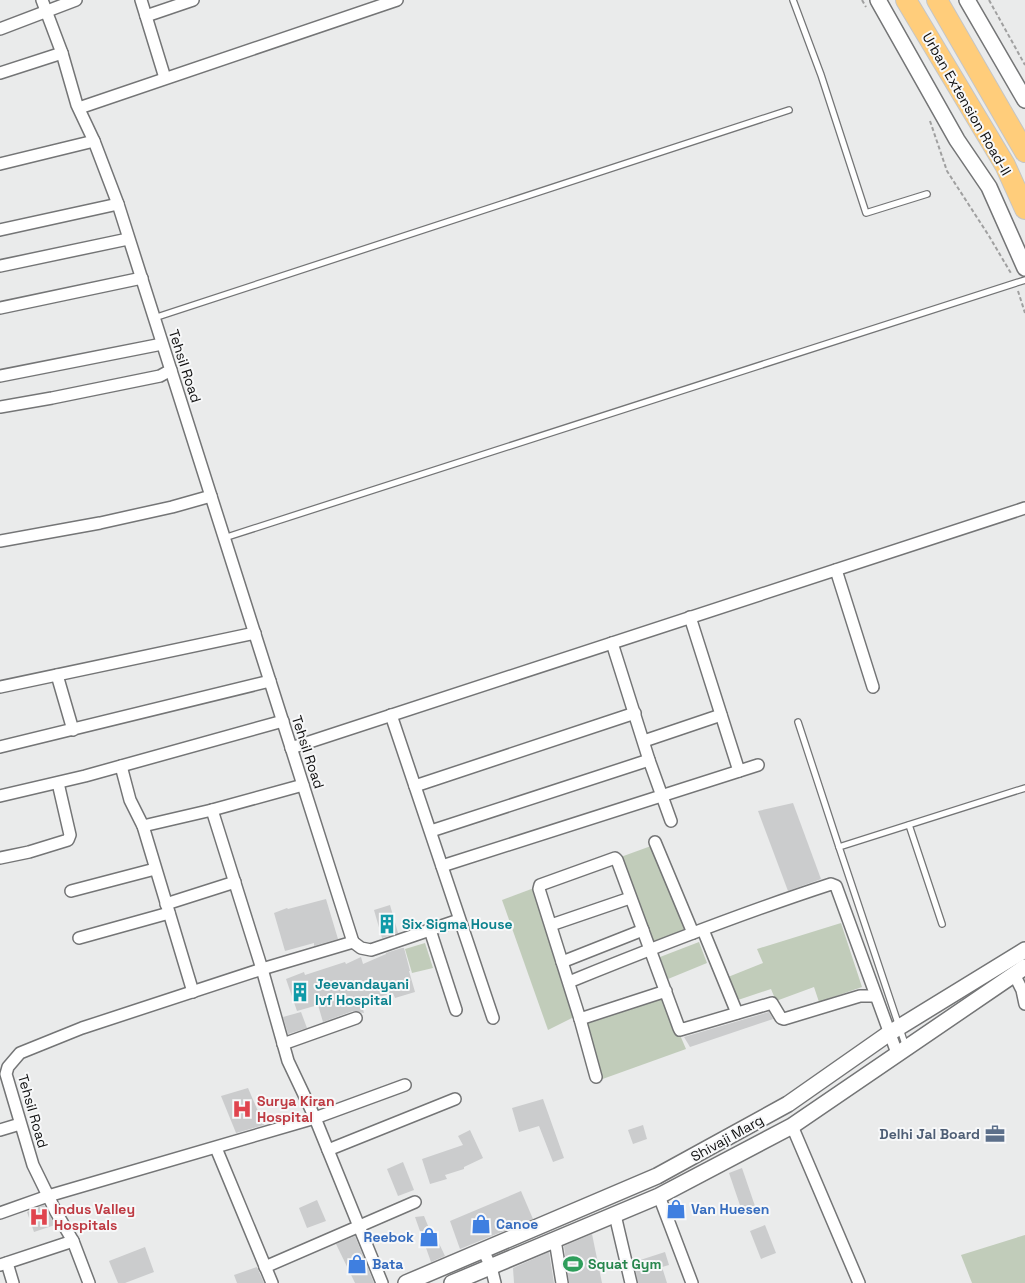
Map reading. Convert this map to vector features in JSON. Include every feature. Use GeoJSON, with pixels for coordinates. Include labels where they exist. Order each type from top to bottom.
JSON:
{"type":"FeatureCollection","features":[{"type":"Feature","properties":{"kind":"highway","name":"Urban Extension Road-II"},"geometry":{"type":"LineString","coordinates":[[906,0],[1005,165],[1025,209]]}},
{"type":"Feature","properties":{"kind":"highway","name":"Urban Extension Road-II"},"geometry":{"type":"LineString","coordinates":[[938,0],[1025,152]]}},
{"type":"Feature","properties":{"kind":"main road"},"geometry":{"type":"LineString","coordinates":[[967,0],[1025,100]]}},
{"type":"Feature","properties":{"kind":"main road"},"geometry":{"type":"LineString","coordinates":[[872,4],[956,140],[989,187],[1025,268]]}},
{"type":"Feature","properties":{"kind":"main road","name":"Shivaji Marg"},"geometry":{"type":"LineString","coordinates":[[406,1283],[657,1176],[788,1104],[894,1030],[1025,950]]}},
{"type":"Feature","properties":{"kind":"main road","name":"Shivaji Marg"},"geometry":{"type":"LineString","coordinates":[[452,1283],[659,1196],[792,1126],[1019,970]]}},
{"type":"Feature","properties":{"kind":"street","name":"Tehsil Road"},"geometry":{"type":"LineString","coordinates":[[42,0],[62,53],[77,105],[94,141],[118,204],[353,942],[262,969],[82,1028],[20,1053],[8,1067],[3,1074],[33,1165],[73,1240],[89,1283]]}},
{"type":"Feature","properties":{"kind":"street"},"geometry":{"type":"LineString","coordinates":[[0,28],[76,0]]}},
{"type":"Feature","properties":{"kind":"street"},"geometry":{"type":"LineString","coordinates":[[141,0],[165,78]]}},
{"type":"Feature","properties":{"kind":"street"},"geometry":{"type":"LineString","coordinates":[[146,16],[193,0]]}},
{"type":"Feature","properties":{"kind":"street"},"geometry":{"type":"LineString","coordinates":[[79,108],[397,0]]}},
{"type":"Feature","properties":{"kind":"street"},"geometry":{"type":"LineString","coordinates":[[0,73],[62,53]]}},
{"type":"Feature","properties":{"kind":"street"},"geometry":{"type":"LineString","coordinates":[[0,164],[94,141]]}},
{"type":"Feature","properties":{"kind":"street"},"geometry":{"type":"LineString","coordinates":[[0,230],[118,204]]}},
{"type":"Feature","properties":{"kind":"street"},"geometry":{"type":"LineString","coordinates":[[0,266],[128,239]]}},
{"type":"Feature","properties":{"kind":"street"},"geometry":{"type":"LineString","coordinates":[[0,308],[142,278]]}},
{"type":"Feature","properties":{"kind":"street"},"geometry":{"type":"LineString","coordinates":[[0,376],[162,344]]}},
{"type":"Feature","properties":{"kind":"street"},"geometry":{"type":"LineString","coordinates":[[0,407],[160,376],[171,370]]}},
{"type":"Feature","properties":{"kind":"street"},"geometry":{"type":"LineString","coordinates":[[0,541],[100,523],[211,496]]}},
{"type":"Feature","properties":{"kind":"street"},"geometry":{"type":"LineString","coordinates":[[291,748],[1025,508]]}},
{"type":"Feature","properties":{"kind":"street"},"geometry":{"type":"LineString","coordinates":[[836,570],[873,686]]}},
{"type":"Feature","properties":{"kind":"street"},"geometry":{"type":"LineString","coordinates":[[690,618],[739,771]]}},
{"type":"Feature","properties":{"kind":"street"},"geometry":{"type":"LineString","coordinates":[[0,687],[254,633]]}},
{"type":"Feature","properties":{"kind":"street"},"geometry":{"type":"LineString","coordinates":[[612,642],[649,760],[671,821]]}},
{"type":"Feature","properties":{"kind":"street"},"geometry":{"type":"LineString","coordinates":[[57,674],[73,730]]}},
{"type":"Feature","properties":{"kind":"street"},"geometry":{"type":"LineString","coordinates":[[0,747],[270,681]]}},
{"type":"Feature","properties":{"kind":"street"},"geometry":{"type":"LineString","coordinates":[[415,786],[635,713]]}},
{"type":"Feature","properties":{"kind":"street"},"geometry":{"type":"LineString","coordinates":[[391,715],[493,1018]]}},
{"type":"Feature","properties":{"kind":"street"},"geometry":{"type":"LineString","coordinates":[[644,741],[721,715]]}},
{"type":"Feature","properties":{"kind":"street"},"geometry":{"type":"LineString","coordinates":[[0,796],[58,783],[283,721]]}},
{"type":"Feature","properties":{"kind":"street"},"geometry":{"type":"LineString","coordinates":[[431,831],[649,760]]}},
{"type":"Feature","properties":{"kind":"street"},"geometry":{"type":"LineString","coordinates":[[442,866],[758,765]]}},
{"type":"Feature","properties":{"kind":"street"},"geometry":{"type":"LineString","coordinates":[[121,766],[130,800],[143,826],[193,992]]}},
{"type":"Feature","properties":{"kind":"street"},"geometry":{"type":"LineString","coordinates":[[0,858],[29,852],[68,840],[70,835],[58,783]]}},
{"type":"Feature","properties":{"kind":"street"},"geometry":{"type":"LineString","coordinates":[[143,826],[212,810],[303,785]]}},
{"type":"Feature","properties":{"kind":"street"},"geometry":{"type":"LineString","coordinates":[[212,810],[262,969],[288,1061],[315,1118],[382,1283]]}},
{"type":"Feature","properties":{"kind":"street"},"geometry":{"type":"LineString","coordinates":[[655,842],[738,1013]]}},
{"type":"Feature","properties":{"kind":"street"},"geometry":{"type":"LineString","coordinates":[[596,1077],[569,982],[539,889],[540,885],[612,858],[617,860],[680,1030],[772,1003],[781,1018],[784,1019],[860,996],[874,996]]}},
{"type":"Feature","properties":{"kind":"street"},"geometry":{"type":"LineString","coordinates":[[71,891],[155,868]]}},
{"type":"Feature","properties":{"kind":"street"},"geometry":{"type":"LineString","coordinates":[[79,938],[235,882]]}},
{"type":"Feature","properties":{"kind":"street"},"geometry":{"type":"LineString","coordinates":[[569,982],[698,931],[831,884],[836,886],[874,996],[894,1030],[901,1050]]}},
{"type":"Feature","properties":{"kind":"street"},"geometry":{"type":"LineString","coordinates":[[551,925],[630,898]]}},
{"type":"Feature","properties":{"kind":"street"},"geometry":{"type":"LineString","coordinates":[[353,942],[360,948],[371,950],[459,920]]}},
{"type":"Feature","properties":{"kind":"street"},"geometry":{"type":"LineString","coordinates":[[430,930],[456,1010]]}},
{"type":"Feature","properties":{"kind":"street"},"geometry":{"type":"LineString","coordinates":[[562,962],[643,930]]}},
{"type":"Feature","properties":{"kind":"street"},"geometry":{"type":"LineString","coordinates":[[1019,970],[1025,1004]]}},
{"type":"Feature","properties":{"kind":"street"},"geometry":{"type":"LineString","coordinates":[[580,1019],[666,991]]}},
{"type":"Feature","properties":{"kind":"street"},"geometry":{"type":"LineString","coordinates":[[284,1044],[356,1018]]}},
{"type":"Feature","properties":{"kind":"street"},"geometry":{"type":"LineString","coordinates":[[0,1213],[48,1196],[315,1118],[405,1085]]}},
{"type":"Feature","properties":{"kind":"street"},"geometry":{"type":"LineString","coordinates":[[328,1150],[455,1099]]}},
{"type":"Feature","properties":{"kind":"street"},"geometry":{"type":"LineString","coordinates":[[0,1130],[20,1124]]}},
{"type":"Feature","properties":{"kind":"street"},"geometry":{"type":"LineString","coordinates":[[792,1126],[855,1282]]}},
{"type":"Feature","properties":{"kind":"street"},"geometry":{"type":"LineString","coordinates":[[216,1148],[272,1283]]}},
{"type":"Feature","properties":{"kind":"street"},"geometry":{"type":"LineString","coordinates":[[659,1196],[692,1283]]}},
{"type":"Feature","properties":{"kind":"street"},"geometry":{"type":"LineString","coordinates":[[265,1267],[415,1202]]}},
{"type":"Feature","properties":{"kind":"street"},"geometry":{"type":"LineString","coordinates":[[614,1215],[631,1283]]}},
{"type":"Feature","properties":{"kind":"street"},"geometry":{"type":"LineString","coordinates":[[13,1283],[3,1264],[73,1240]]}},
{"type":"Feature","properties":{"kind":"street"},"geometry":{"type":"LineString","coordinates":[[555,1240],[562,1283]]}},
{"type":"Feature","properties":{"kind":"street"},"geometry":{"type":"LineString","coordinates":[[483,1250],[491,1267],[494,1283]]}},
{"type":"Feature","properties":{"kind":"lane"},"geometry":{"type":"LineString","coordinates":[[793,0],[822,74],[866,213],[927,194]]}},
{"type":"Feature","properties":{"kind":"lane"},"geometry":{"type":"LineString","coordinates":[[154,318],[789,110]]}},
{"type":"Feature","properties":{"kind":"lane"},"geometry":{"type":"LineString","coordinates":[[224,538],[1025,280]]}},
{"type":"Feature","properties":{"kind":"lane"},"geometry":{"type":"LineString","coordinates":[[798,722],[839,846],[894,1030]]}},
{"type":"Feature","properties":{"kind":"lane"},"geometry":{"type":"LineString","coordinates":[[839,846],[1025,788]]}},
{"type":"Feature","properties":{"kind":"lane"},"geometry":{"type":"LineString","coordinates":[[909,825],[942,924]]}},
{"type":"Feature","properties":{"kind":"path"},"geometry":{"type":"LineString","coordinates":[[862,0],[872,4]]}},
{"type":"Feature","properties":{"kind":"path"},"geometry":{"type":"LineString","coordinates":[[989,0],[1025,65]]}},
{"type":"Feature","properties":{"kind":"path"},"geometry":{"type":"LineString","coordinates":[[928,115],[947,171],[989,236],[1016,283],[1025,313]]}},
{"type":"Feature","properties":{"kind":"green space"},"geometry":{"type":"Polygon","coordinates":[[[651,846],[686,930],[650,943],[618,858],[651,846]]]}},
{"type":"Feature","properties":{"kind":"green space"},"geometry":{"type":"Polygon","coordinates":[[[534,888],[576,1016],[548,1030],[502,900],[534,888]]]}},
{"type":"Feature","properties":{"kind":"green space"},"geometry":{"type":"Polygon","coordinates":[[[841,923],[862,987],[819,1002],[814,987],[776,1001],[771,989],[735,1001],[728,977],[763,963],[757,949],[841,923]]]}},
{"type":"Feature","properties":{"kind":"green space"},"geometry":{"type":"Polygon","coordinates":[[[699,942],[707,963],[668,979],[660,957],[699,942]]]}},
{"type":"Feature","properties":{"kind":"green space"},"geometry":{"type":"Polygon","coordinates":[[[425,943],[433,968],[412,973],[405,949],[425,943]]]}},
{"type":"Feature","properties":{"kind":"green space"},"geometry":{"type":"Polygon","coordinates":[[[661,991],[686,1049],[597,1081],[576,1020],[661,991]]]}},
{"type":"Feature","properties":{"kind":"green space"},"geometry":{"type":"Polygon","coordinates":[[[1025,1235],[1025,1283],[972,1283],[961,1255],[1025,1235]]]}},
{"type":"Feature","properties":{"kind":"building"},"geometry":{"type":"Polygon","coordinates":[[[793,803],[821,879],[788,891],[758,811],[793,803]]]}},
{"type":"Feature","properties":{"kind":"building"},"geometry":{"type":"Polygon","coordinates":[[[326,899],[338,939],[314,946],[314,943],[285,951],[274,913],[326,899]]]}},
{"type":"Feature","properties":{"kind":"building","name":"Six Sigma House"},"geometry":{"type":"Polygon","coordinates":[[[390,905],[398,933],[382,938],[374,910],[390,905]]]}},
{"type":"Feature","properties":{"kind":"building"},"geometry":{"type":"Polygon","coordinates":[[[404,948],[415,992],[395,998],[393,993],[361,1002],[364,1013],[353,1011],[323,1022],[318,1005],[297,1011],[286,979],[304,972],[305,975],[345,962],[346,964],[361,957],[363,964],[404,948]]]}},
{"type":"Feature","properties":{"kind":"building"},"geometry":{"type":"Polygon","coordinates":[[[301,1012],[307,1028],[288,1034],[283,1017],[301,1012]]]}},
{"type":"Feature","properties":{"kind":"building"},"geometry":{"type":"Polygon","coordinates":[[[769,1012],[773,1019],[690,1047],[684,1037],[769,1012]]]}},
{"type":"Feature","properties":{"kind":"building"},"geometry":{"type":"Polygon","coordinates":[[[248,1088],[264,1125],[236,1133],[221,1096],[248,1088]]]}},
{"type":"Feature","properties":{"kind":"building"},"geometry":{"type":"Polygon","coordinates":[[[543,1099],[564,1158],[553,1162],[539,1126],[519,1132],[512,1108],[543,1099]]]}},
{"type":"Feature","properties":{"kind":"building"},"geometry":{"type":"Polygon","coordinates":[[[643,1125],[647,1139],[633,1144],[628,1130],[643,1125]]]}},
{"type":"Feature","properties":{"kind":"building"},"geometry":{"type":"Polygon","coordinates":[[[470,1130],[483,1158],[464,1167],[464,1169],[445,1175],[447,1179],[430,1184],[422,1159],[463,1145],[458,1136],[470,1130]]]}},
{"type":"Feature","properties":{"kind":"building"},"geometry":{"type":"Polygon","coordinates":[[[403,1162],[414,1190],[398,1196],[387,1169],[403,1162]]]}},
{"type":"Feature","properties":{"kind":"building"},"geometry":{"type":"Polygon","coordinates":[[[742,1168],[756,1209],[743,1214],[729,1173],[742,1168]]]}},
{"type":"Feature","properties":{"kind":"building"},"geometry":{"type":"Polygon","coordinates":[[[521,1191],[533,1219],[460,1249],[450,1221],[521,1191]]]}},
{"type":"Feature","properties":{"kind":"building"},"geometry":{"type":"Polygon","coordinates":[[[317,1200],[326,1221],[307,1228],[299,1208],[317,1200]]]}},
{"type":"Feature","properties":{"kind":"building"},"geometry":{"type":"Polygon","coordinates":[[[44,1205],[55,1225],[34,1232],[27,1212],[44,1205]]]}},
{"type":"Feature","properties":{"kind":"building","name":"Reebok"},"geometry":{"type":"Polygon","coordinates":[[[424,1216],[433,1238],[436,1237],[445,1256],[431,1262],[415,1217],[424,1216]]]}},
{"type":"Feature","properties":{"kind":"building"},"geometry":{"type":"Polygon","coordinates":[[[765,1225],[776,1253],[761,1259],[750,1231],[765,1225]]]}},
{"type":"Feature","properties":{"kind":"building"},"geometry":{"type":"Polygon","coordinates":[[[592,1234],[602,1283],[569,1283],[564,1246],[592,1234]]]}},
{"type":"Feature","properties":{"kind":"building","name":"Bata"},"geometry":{"type":"Polygon","coordinates":[[[355,1236],[374,1283],[355,1283],[336,1244],[355,1236]]]}},
{"type":"Feature","properties":{"kind":"building"},"geometry":{"type":"Polygon","coordinates":[[[145,1247],[154,1272],[125,1283],[118,1283],[109,1261],[145,1247]]]}},
{"type":"Feature","properties":{"kind":"building"},"geometry":{"type":"Polygon","coordinates":[[[549,1252],[554,1283],[514,1283],[513,1268],[549,1252]]]}},
{"type":"Feature","properties":{"kind":"building"},"geometry":{"type":"Polygon","coordinates":[[[665,1252],[669,1265],[662,1267],[667,1283],[638,1283],[634,1262],[665,1252]]]}},
{"type":"Feature","properties":{"kind":"building"},"geometry":{"type":"Polygon","coordinates":[[[257,1267],[264,1283],[237,1283],[234,1275],[257,1267]]]}},
{"type":"Feature","properties":{"kind":"place","name":"Six Sigma House"},"geometry":{"type":"Point","coordinates":[387,924]}},
{"type":"Feature","properties":{"kind":"place","name":"Jeevandayani Ivf Hospital"},"geometry":{"type":"Point","coordinates":[300,992]}},
{"type":"Feature","properties":{"kind":"place","name":"Surya Kiran Hospital"},"geometry":{"type":"Point","coordinates":[242,1109]}},
{"type":"Feature","properties":{"kind":"place","name":"Delhi Jal Board"},"geometry":{"type":"Point","coordinates":[995,1134]}},
{"type":"Feature","properties":{"kind":"place","name":"Van Huesen"},"geometry":{"type":"Point","coordinates":[676,1209]}},
{"type":"Feature","properties":{"kind":"place","name":"Indus Valley Hospitals"},"geometry":{"type":"Point","coordinates":[39,1217]}},
{"type":"Feature","properties":{"kind":"place","name":"Canoe"},"geometry":{"type":"Point","coordinates":[481,1224]}},
{"type":"Feature","properties":{"kind":"place","name":"Reebok"},"geometry":{"type":"Point","coordinates":[429,1237]}},
{"type":"Feature","properties":{"kind":"place","name":"Bata"},"geometry":{"type":"Point","coordinates":[357,1264]}},
{"type":"Feature","properties":{"kind":"place","name":"Squat Gym"},"geometry":{"type":"Point","coordinates":[573,1264]}}]}
